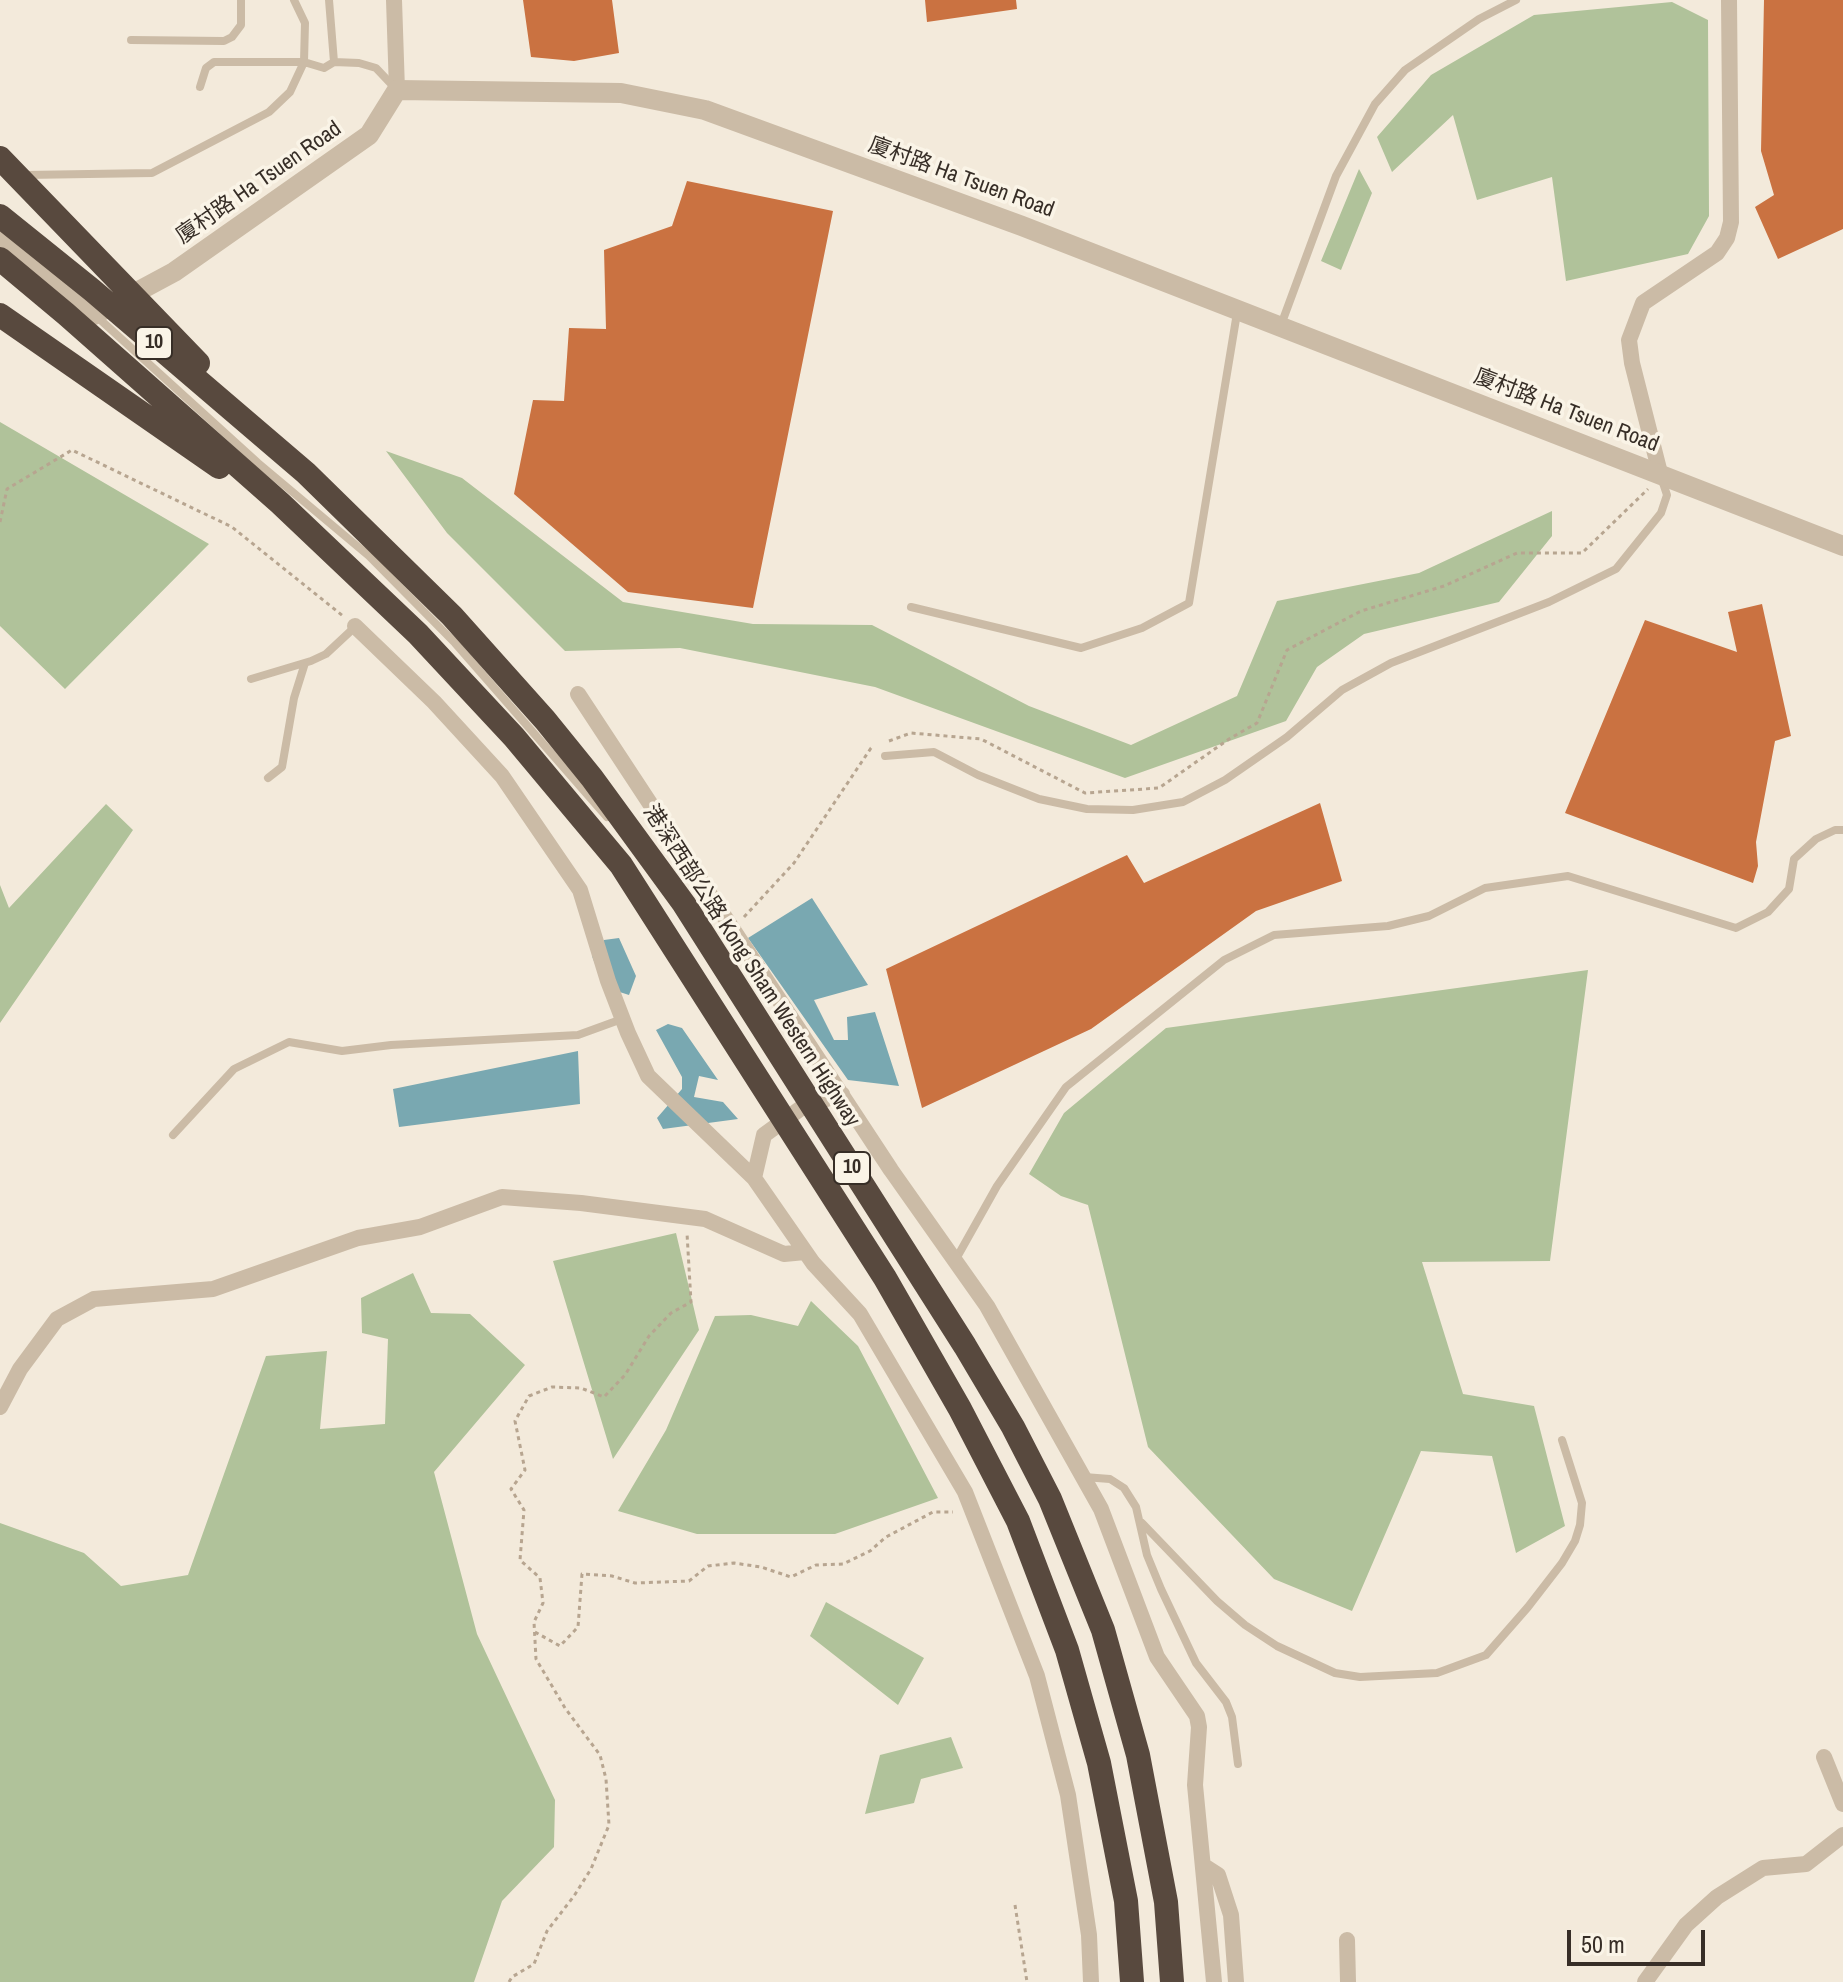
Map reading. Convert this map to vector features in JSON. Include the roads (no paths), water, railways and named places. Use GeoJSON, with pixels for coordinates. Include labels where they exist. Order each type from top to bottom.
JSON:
{"type":"FeatureCollection","features":[{"type":"Feature","properties":{"kind":"highway"},"geometry":{"type":"LineString","coordinates":[[0,158],[306,473]]}},
{"type":"Feature","properties":{"kind":"highway","name":"港深西部公路 Kong Sham Western Highway"},"geometry":{"type":"LineString","coordinates":[[0,216],[92,290],[306,473],[452,616],[592,778],[641,842],[731,975],[957,1333],[1013,1427],[1050,1499],[1103,1630],[1120,1687],[1154,1829],[1166,1902],[1172,1982]]}},
{"type":"Feature","properties":{"kind":"highway","name":"10"},"geometry":{"type":"LineString","coordinates":[[0,259],[280,503],[418,634],[514,737],[621,865],[885,1278],[960,1409],[1018,1521],[1067,1650],[1099,1763],[1126,1901],[1132,1982]]}},
{"type":"Feature","properties":{"kind":"highway"},"geometry":{"type":"LineString","coordinates":[[0,315],[238,480],[280,503]]}},
{"type":"Feature","properties":{"kind":"street"},"geometry":{"type":"LineString","coordinates":[[394,0],[397,90]]}},
{"type":"Feature","properties":{"kind":"street"},"geometry":{"type":"LineString","coordinates":[[1660,473],[1629,340],[1643,303],[1717,253],[1727,238],[1731,222],[1729,0]]}},
{"type":"Feature","properties":{"kind":"street","name":"廈村路 Ha Tsuen Road"},"geometry":{"type":"LineString","coordinates":[[94,315],[174,272],[369,135],[397,90],[621,93],[705,110],[1022,226],[1843,546]]}},
{"type":"Feature","properties":{"kind":"street"},"geometry":{"type":"LineString","coordinates":[[0,239],[94,315]]}},
{"type":"Feature","properties":{"kind":"street"},"geometry":{"type":"LineString","coordinates":[[355,626],[434,702],[502,776],[580,890],[622,1019],[648,1076],[754,1178],[805,1252],[860,1314],[965,1492],[1037,1676],[1068,1795],[1089,1935],[1091,1982]]}},
{"type":"Feature","properties":{"kind":"street"},"geometry":{"type":"LineString","coordinates":[[578,694],[891,1170],[987,1306],[1101,1509],[1157,1657],[1197,1716],[1195,1785],[1214,1982]]}},
{"type":"Feature","properties":{"kind":"street"},"geometry":{"type":"LineString","coordinates":[[754,1178],[764,1135],[804,1106],[842,1094]]}},
{"type":"Feature","properties":{"kind":"street"},"geometry":{"type":"LineString","coordinates":[[0,1407],[20,1369],[57,1319],[94,1299],[213,1289],[358,1238],[420,1227],[502,1197],[581,1203],[705,1219],[784,1254],[805,1252]]}},
{"type":"Feature","properties":{"kind":"street"},"geometry":{"type":"LineString","coordinates":[[1824,1757],[1843,1804]]}},
{"type":"Feature","properties":{"kind":"street"},"geometry":{"type":"LineString","coordinates":[[1645,1982],[1686,1925],[1717,1897],[1763,1868],[1806,1864],[1843,1835]]}},
{"type":"Feature","properties":{"kind":"street"},"geometry":{"type":"LineString","coordinates":[[1204,1866],[1218,1875],[1231,1915],[1236,1982]]}},
{"type":"Feature","properties":{"kind":"street"},"geometry":{"type":"LineString","coordinates":[[1347,1940],[1348,1982]]}},
{"type":"Feature","properties":{"kind":"lane"},"geometry":{"type":"LineString","coordinates":[[131,40],[224,41],[232,37],[241,25],[241,0]]}},
{"type":"Feature","properties":{"kind":"lane"},"geometry":{"type":"LineString","coordinates":[[0,175],[152,173],[269,112],[290,92],[304,62],[305,23],[294,0]]}},
{"type":"Feature","properties":{"kind":"lane"},"geometry":{"type":"LineString","coordinates":[[329,0],[334,62]]}},
{"type":"Feature","properties":{"kind":"lane"},"geometry":{"type":"LineString","coordinates":[[1281,326],[1336,176],[1375,104],[1405,70],[1479,19],[1516,0]]}},
{"type":"Feature","properties":{"kind":"lane"},"geometry":{"type":"LineString","coordinates":[[200,87],[206,68],[214,62],[304,62],[324,68],[334,62],[359,63],[376,68],[397,90]]}},
{"type":"Feature","properties":{"kind":"lane"},"geometry":{"type":"LineString","coordinates":[[911,607],[1081,648],[1142,628],[1189,603],[1238,309]]}},
{"type":"Feature","properties":{"kind":"lane"},"geometry":{"type":"LineString","coordinates":[[94,315],[258,463],[369,556],[455,643],[633,848],[658,886]]}},
{"type":"Feature","properties":{"kind":"lane"},"geometry":{"type":"LineString","coordinates":[[885,756],[934,752],[978,775],[1039,799],[1087,809],[1133,810],[1183,802],[1225,780],[1287,737],[1342,690],[1391,663],[1549,602],[1616,569],[1661,513],[1667,495],[1660,473]]}},
{"type":"Feature","properties":{"kind":"lane"},"geometry":{"type":"LineString","coordinates":[[251,679],[326,654],[355,626]]}},
{"type":"Feature","properties":{"kind":"lane"},"geometry":{"type":"LineString","coordinates":[[268,778],[282,767],[294,698],[305,663]]}},
{"type":"Feature","properties":{"kind":"lane"},"geometry":{"type":"LineString","coordinates":[[956,1259],[997,1186],[1066,1087],[1224,960],[1274,935],[1388,926],[1429,916],[1485,888],[1568,876],[1736,928],[1768,912],[1789,889],[1794,859],[1816,839],[1835,830],[1843,830]]}},
{"type":"Feature","properties":{"kind":"lane"},"geometry":{"type":"LineString","coordinates":[[708,962],[804,1106]]}},
{"type":"Feature","properties":{"kind":"lane"},"geometry":{"type":"LineString","coordinates":[[173,1135],[234,1069],[289,1042],[342,1051],[391,1045],[578,1035],[622,1019]]}},
{"type":"Feature","properties":{"kind":"lane"},"geometry":{"type":"LineString","coordinates":[[1142,1523],[1217,1601],[1277,1646],[1335,1673],[1360,1677],[1437,1673],[1486,1655],[1554,1574],[1575,1541],[1582,1503],[1562,1440]]}},
{"type":"Feature","properties":{"kind":"lane"},"geometry":{"type":"LineString","coordinates":[[1083,1477],[1110,1479],[1124,1488],[1136,1507],[1147,1555],[1196,1663],[1226,1702],[1232,1717],[1238,1764]]}},
{"type":"Feature","properties":{"kind":"water"},"geometry":{"type":"Polygon","coordinates":[[[812,898],[868,985],[814,1000],[834,1040],[848,1040],[847,1017],[875,1012],[899,1086],[848,1080],[748,938],[812,898]]]}},
{"type":"Feature","properties":{"kind":"water"},"geometry":{"type":"Polygon","coordinates":[[[619,938],[636,976],[629,995],[604,987],[592,956],[604,940],[619,938]]]}},
{"type":"Feature","properties":{"kind":"water"},"geometry":{"type":"Polygon","coordinates":[[[668,1024],[682,1028],[718,1080],[699,1076],[694,1097],[723,1102],[738,1119],[663,1129],[657,1118],[682,1089],[682,1077],[656,1030],[668,1024]]]}},
{"type":"Feature","properties":{"kind":"water"},"geometry":{"type":"Polygon","coordinates":[[[578,1051],[580,1104],[399,1127],[393,1089],[578,1051]]]}}]}
